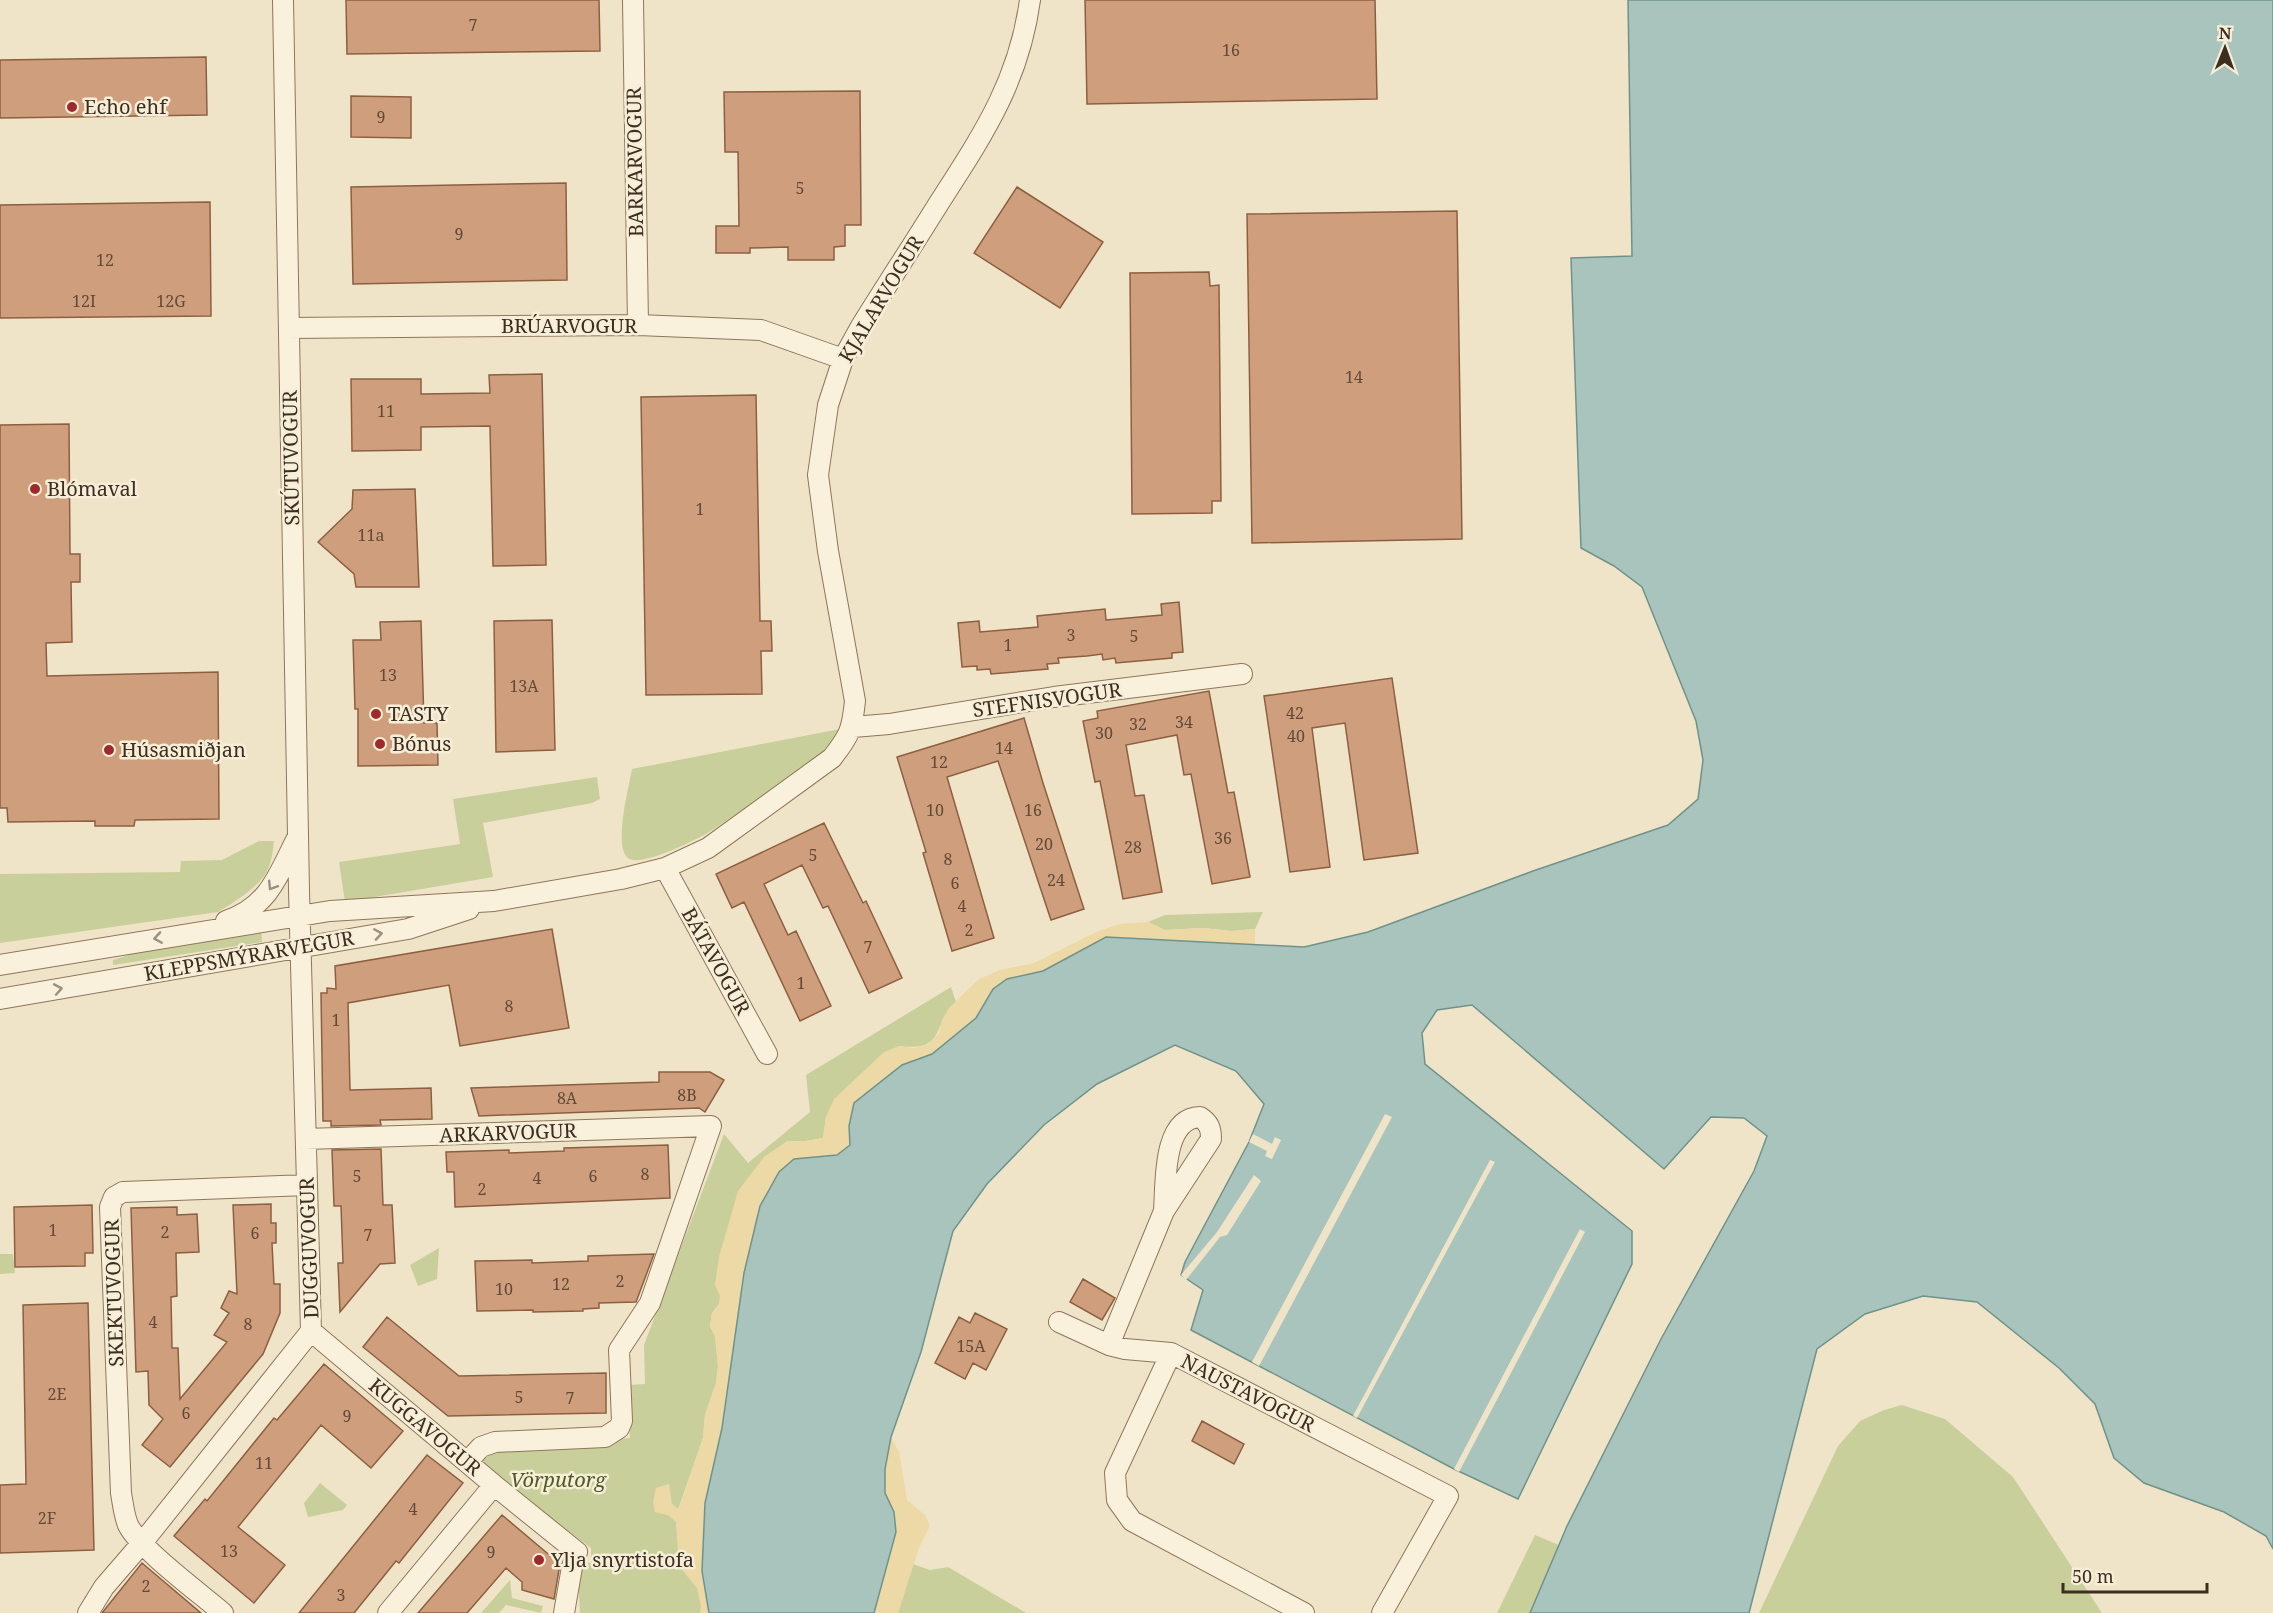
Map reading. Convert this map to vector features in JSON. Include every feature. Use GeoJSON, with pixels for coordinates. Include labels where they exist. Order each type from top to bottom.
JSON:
{"type":"FeatureCollection","features":[{"type":"Feature","properties":{"kind":"street","name":"SKÚTUVOGUR"},"geometry":{"type":"LineString","coordinates":[[284,0],[300,948]]}},
{"type":"Feature","properties":{"kind":"street","name":"BARKARVOGUR"},"geometry":{"type":"LineString","coordinates":[[633,0],[638,325]]}},
{"type":"Feature","properties":{"kind":"street","name":"KJALARVOGUR"},"geometry":{"type":"LineString","coordinates":[[853,727],[855,701],[826,541],[818,475],[828,405],[843,359],[860,328],[988,126],[1013,69],[1030,0]]}},
{"type":"Feature","properties":{"kind":"street","name":"BRÚARVOGUR"},"geometry":{"type":"LineString","coordinates":[[289,328],[638,325],[761,330],[843,359]]}},
{"type":"Feature","properties":{"kind":"street","name":"STEFNISVOGUR"},"geometry":{"type":"LineString","coordinates":[[853,727],[889,724],[1054,696],[1242,675]]}},
{"type":"Feature","properties":{"kind":"street","name":"KLEPPSMÝRARVEGUR"},"geometry":{"type":"LineString","coordinates":[[0,964],[337,910],[494,901],[621,879],[666,868],[708,848],[832,758],[853,727]]}},
{"type":"Feature","properties":{"kind":"street"},"geometry":{"type":"LineString","coordinates":[[192,933],[238,917],[264,898],[273,886],[298,834]]}},
{"type":"Feature","properties":{"kind":"street","name":"BÁTAVOGUR"},"geometry":{"type":"LineString","coordinates":[[666,868],[767,1054]]}},
{"type":"Feature","properties":{"kind":"street","name":"KLEPPSMÝRARVEGUR"},"geometry":{"type":"LineString","coordinates":[[0,999],[408,929],[494,901]]}},
{"type":"Feature","properties":{"kind":"street","name":"DUGGUVOGUR"},"geometry":{"type":"LineString","coordinates":[[88,1613],[104,1587],[142,1543],[311,1331],[300,948]]}},
{"type":"Feature","properties":{"kind":"street","name":"ARKARVOGUR"},"geometry":{"type":"LineString","coordinates":[[306,1139],[711,1126],[650,1303],[619,1350],[622,1421],[619,1428],[605,1437],[495,1442],[481,1447],[467,1462]]}},
{"type":"Feature","properties":{"kind":"street","name":"SKEKTUVOGUR"},"geometry":{"type":"LineString","coordinates":[[142,1543],[129,1526],[121,1493],[110,1207],[114,1197],[123,1192],[307,1185]]}},
{"type":"Feature","properties":{"kind":"street"},"geometry":{"type":"LineString","coordinates":[[1109,1345],[1164,1211]]}},
{"type":"Feature","properties":{"kind":"street"},"geometry":{"type":"LineString","coordinates":[[1059,1322],[1109,1345],[1125,1349],[1171,1353]]}},
{"type":"Feature","properties":{"kind":"street","name":"KUGGAVOGUR"},"geometry":{"type":"LineString","coordinates":[[311,1331],[494,1485],[388,1613]]}},
{"type":"Feature","properties":{"kind":"street","name":"NAUSTAVOGUR"},"geometry":{"type":"LineString","coordinates":[[1304,1613],[1132,1521],[1117,1500],[1115,1473],[1171,1353],[1448,1496],[1382,1613]]}},
{"type":"Feature","properties":{"kind":"street"},"geometry":{"type":"LineString","coordinates":[[494,1485],[577,1552],[564,1613]]}},
{"type":"Feature","properties":{"kind":"street"},"geometry":{"type":"LineString","coordinates":[[142,1543],[224,1613]]}},
{"type":"Feature","properties":{"kind":"green space"},"geometry":{"type":"Polygon","coordinates":[[[840,729],[841,734],[829,748],[702,836],[655,856],[634,860],[628,858],[622,842],[622,829],[632,769],[840,729]]]}},
{"type":"Feature","properties":{"kind":"green space"},"geometry":{"type":"Polygon","coordinates":[[[597,777],[600,799],[592,803],[483,823],[493,877],[345,902],[339,862],[460,844],[453,799],[597,777]]]}},
{"type":"Feature","properties":{"kind":"green space"},"geometry":{"type":"Polygon","coordinates":[[[259,841],[274,841],[265,875],[246,893],[218,912],[0,943],[0,874],[180,872],[181,861],[222,860],[259,841]]]}},
{"type":"Feature","properties":{"kind":"green space"},"geometry":{"type":"Polygon","coordinates":[[[1263,912],[1255,929],[1165,930],[1148,922],[1165,915],[1263,912]]]}},
{"type":"Feature","properties":{"kind":"green space"},"geometry":{"type":"Polygon","coordinates":[[[261,928],[262,942],[113,965],[113,960],[157,946],[261,928]]]}},
{"type":"Feature","properties":{"kind":"green space","name":"Vörputorg"},"geometry":{"type":"Polygon","coordinates":[[[951,987],[956,1002],[948,1011],[931,1041],[914,1047],[899,1046],[826,1117],[823,1138],[787,1141],[715,1284],[721,1296],[719,1304],[712,1313],[710,1326],[715,1336],[718,1366],[716,1383],[705,1415],[703,1438],[678,1510],[672,1504],[655,1511],[668,1515],[805,1613],[580,1613],[577,1564],[591,1563],[591,1548],[479,1464],[494,1451],[504,1448],[616,1442],[616,1439],[630,1438],[627,1385],[645,1384],[644,1345],[724,1134],[748,1163],[810,1112],[806,1075],[951,987]]]}},
{"type":"Feature","properties":{"kind":"green space"},"geometry":{"type":"Polygon","coordinates":[[[439,1248],[437,1279],[418,1286],[410,1265],[439,1248]]]}},
{"type":"Feature","properties":{"kind":"green space"},"geometry":{"type":"Polygon","coordinates":[[[0,1254],[13,1254],[15,1273],[0,1274],[0,1254]]]}},
{"type":"Feature","properties":{"kind":"green space"},"geometry":{"type":"Polygon","coordinates":[[[1902,1405],[1945,1419],[2013,1477],[2102,1613],[1759,1613],[1838,1446],[1860,1421],[1902,1405]]]}},
{"type":"Feature","properties":{"kind":"green space"},"geometry":{"type":"Polygon","coordinates":[[[320,1483],[347,1505],[343,1510],[308,1517],[304,1503],[320,1483]]]}},
{"type":"Feature","properties":{"kind":"green space"},"geometry":{"type":"Polygon","coordinates":[[[1535,1535],[1559,1545],[1530,1613],[1497,1613],[1535,1535]]]}},
{"type":"Feature","properties":{"kind":"green space"},"geometry":{"type":"Polygon","coordinates":[[[913,1564],[930,1570],[948,1567],[1026,1613],[898,1613],[913,1564]]]}},
{"type":"Feature","properties":{"kind":"green space"},"geometry":{"type":"Polygon","coordinates":[[[510,1580],[512,1598],[543,1606],[541,1613],[506,1605],[499,1613],[481,1613],[510,1580]]]}},
{"type":"Feature","properties":{"kind":"sand"},"geometry":{"type":"Polygon","coordinates":[[[1148,922],[1165,930],[1255,929],[1255,944],[1106,937],[1043,971],[1007,979],[993,989],[977,1018],[932,1055],[902,1065],[849,1126],[850,1145],[837,1155],[815,1157],[744,1273],[722,1428],[705,1503],[702,1571],[709,1613],[700,1613],[697,1588],[679,1566],[676,1522],[668,1515],[655,1512],[653,1502],[656,1488],[669,1484],[672,1504],[679,1509],[703,1438],[705,1415],[716,1383],[718,1366],[715,1336],[710,1326],[712,1313],[719,1304],[720,1296],[715,1285],[719,1257],[738,1191],[764,1157],[787,1141],[823,1138],[826,1117],[834,1099],[884,1052],[899,1046],[915,1048],[928,1044],[939,1033],[942,1020],[949,1008],[979,979],[1000,970],[1034,963],[1098,931],[1120,924],[1148,922]]]}},
{"type":"Feature","properties":{"kind":"sand"},"geometry":{"type":"Polygon","coordinates":[[[891,1437],[899,1452],[907,1500],[925,1515],[930,1526],[919,1548],[898,1613],[874,1613],[894,1512],[885,1493],[885,1469],[891,1437]]]}},
{"type":"Feature","properties":{"kind":"water"},"geometry":{"type":"Polygon","coordinates":[[[1628,0],[2273,0],[2273,1549],[2266,1536],[2224,1512],[2144,1483],[2114,1458],[2095,1404],[2059,1368],[1977,1302],[1923,1296],[1865,1314],[1817,1349],[1749,1613],[1530,1613],[1567,1526],[1661,1339],[1754,1171],[1767,1136],[1744,1118],[1711,1117],[1664,1169],[1472,1005],[1437,1010],[1422,1033],[1425,1064],[1632,1231],[1632,1264],[1518,1499],[1454,1469],[1191,1330],[1203,1290],[1181,1275],[1185,1262],[1249,1142],[1264,1104],[1236,1071],[1175,1045],[1097,1084],[1044,1125],[987,1184],[953,1231],[921,1352],[891,1437],[885,1469],[885,1493],[894,1512],[896,1532],[874,1613],[709,1613],[702,1571],[705,1503],[722,1428],[744,1273],[760,1206],[779,1172],[794,1159],[837,1155],[850,1145],[849,1126],[854,1103],[902,1065],[932,1054],[976,1018],[993,989],[1007,979],[1043,971],[1106,937],[1304,947],[1368,932],[1533,871],[1668,825],[1698,799],[1703,760],[1696,721],[1642,587],[1614,566],[1581,548],[1571,258],[1632,256],[1628,0]]]}},
{"type":"Feature","properties":{"kind":"pier"},"geometry":{"type":"Polygon","coordinates":[[[1385,1114],[1392,1117],[1259,1366],[1252,1362],[1385,1114]]]}},
{"type":"Feature","properties":{"kind":"pier"},"geometry":{"type":"Polygon","coordinates":[[[1253,1134],[1272,1144],[1275,1137],[1281,1140],[1272,1159],[1265,1156],[1267,1151],[1249,1142],[1253,1134]]]}},
{"type":"Feature","properties":{"kind":"pier"},"geometry":{"type":"Polygon","coordinates":[[[1490,1160],[1495,1162],[1357,1418],[1353,1416],[1490,1160]]]}},
{"type":"Feature","properties":{"kind":"pier"},"geometry":{"type":"Polygon","coordinates":[[[1254,1175],[1261,1181],[1227,1235],[1220,1237],[1186,1280],[1181,1275],[1217,1232],[1254,1175]]]}},
{"type":"Feature","properties":{"kind":"pier"},"geometry":{"type":"Polygon","coordinates":[[[1580,1229],[1585,1232],[1459,1472],[1454,1469],[1580,1229]]]}},
{"type":"Feature","properties":{"kind":"building"},"geometry":{"type":"Polygon","coordinates":[[[346,0],[599,0],[600,51],[347,54],[346,0]]]}},
{"type":"Feature","properties":{"kind":"building"},"geometry":{"type":"Polygon","coordinates":[[[1085,0],[1375,0],[1377,99],[1087,104],[1085,0]]]}},
{"type":"Feature","properties":{"kind":"building"},"geometry":{"type":"Polygon","coordinates":[[[206,57],[207,115],[0,118],[0,60],[206,57]]]}},
{"type":"Feature","properties":{"kind":"building"},"geometry":{"type":"Polygon","coordinates":[[[860,91],[861,225],[845,225],[845,246],[834,247],[834,260],[788,260],[788,247],[750,248],[750,253],[716,253],[716,226],[739,226],[738,152],[725,152],[724,92],[860,91]]]}},
{"type":"Feature","properties":{"kind":"building"},"geometry":{"type":"Polygon","coordinates":[[[351,96],[411,97],[411,138],[351,137],[351,96]]]}},
{"type":"Feature","properties":{"kind":"building"},"geometry":{"type":"Polygon","coordinates":[[[566,183],[567,280],[353,284],[351,187],[566,183]]]}},
{"type":"Feature","properties":{"kind":"building"},"geometry":{"type":"Polygon","coordinates":[[[1017,187],[1103,242],[1060,308],[974,253],[1017,187]]]}},
{"type":"Feature","properties":{"kind":"building"},"geometry":{"type":"Polygon","coordinates":[[[210,202],[211,316],[0,318],[0,205],[210,202]]]}},
{"type":"Feature","properties":{"kind":"building"},"geometry":{"type":"Polygon","coordinates":[[[1457,211],[1462,539],[1252,543],[1247,214],[1457,211]]]}},
{"type":"Feature","properties":{"kind":"building"},"geometry":{"type":"Polygon","coordinates":[[[1209,272],[1210,286],[1219,285],[1221,501],[1212,501],[1212,513],[1132,514],[1130,273],[1209,272]]]}},
{"type":"Feature","properties":{"kind":"building"},"geometry":{"type":"Polygon","coordinates":[[[542,374],[546,565],[493,566],[490,426],[421,427],[421,450],[352,451],[351,379],[421,379],[421,394],[490,393],[489,375],[542,374]]]}},
{"type":"Feature","properties":{"kind":"building"},"geometry":{"type":"Polygon","coordinates":[[[756,395],[760,621],[771,621],[772,651],[761,651],[762,694],[646,695],[641,397],[756,395]]]}},
{"type":"Feature","properties":{"kind":"building","name":"Húsasmiðjan"},"geometry":{"type":"Polygon","coordinates":[[[69,424],[70,554],[80,554],[80,582],[71,582],[72,642],[46,643],[47,676],[218,672],[219,819],[135,820],[134,826],[95,826],[95,821],[8,822],[7,808],[0,808],[0,425],[69,424]]]}},
{"type":"Feature","properties":{"kind":"building"},"geometry":{"type":"Polygon","coordinates":[[[415,489],[419,587],[356,587],[354,574],[318,542],[352,509],[353,490],[415,489]]]}},
{"type":"Feature","properties":{"kind":"building"},"geometry":{"type":"Polygon","coordinates":[[[1179,602],[1183,652],[1172,653],[1172,658],[1116,663],[1115,658],[1103,660],[1102,654],[1058,658],[1059,663],[1047,664],[1048,669],[991,674],[990,669],[977,670],[977,666],[962,667],[958,623],[979,621],[980,632],[1038,627],[1037,616],[1105,609],[1106,620],[1162,615],[1161,604],[1179,602]]]}},
{"type":"Feature","properties":{"kind":"building"},"geometry":{"type":"Polygon","coordinates":[[[552,620],[555,750],[496,752],[494,621],[552,620]]]}},
{"type":"Feature","properties":{"kind":"building"},"geometry":{"type":"Polygon","coordinates":[[[421,621],[424,723],[437,723],[438,765],[358,766],[358,709],[355,709],[353,640],[381,640],[380,622],[421,621]]]}},
{"type":"Feature","properties":{"kind":"building"},"geometry":{"type":"Polygon","coordinates":[[[1392,678],[1418,853],[1364,860],[1345,723],[1312,728],[1330,867],[1290,872],[1264,696],[1392,678]]]}},
{"type":"Feature","properties":{"kind":"building"},"geometry":{"type":"Polygon","coordinates":[[[1209,691],[1228,793],[1234,792],[1250,877],[1212,884],[1191,774],[1184,775],[1177,735],[1126,745],[1135,796],[1144,795],[1162,892],[1123,899],[1100,781],[1095,782],[1083,721],[1098,718],[1097,711],[1209,691]]]}},
{"type":"Feature","properties":{"kind":"building"},"geometry":{"type":"Polygon","coordinates":[[[1024,718],[1084,909],[1051,920],[998,761],[947,777],[994,938],[952,951],[923,853],[926,852],[897,757],[1024,718]]]}},
{"type":"Feature","properties":{"kind":"building"},"geometry":{"type":"Polygon","coordinates":[[[824,823],[863,903],[866,901],[902,978],[869,993],[828,906],[823,908],[802,865],[764,884],[788,935],[796,931],[831,1006],[800,1021],[744,902],[732,908],[716,874],[824,823]]]}},
{"type":"Feature","properties":{"kind":"building"},"geometry":{"type":"Polygon","coordinates":[[[552,929],[569,1028],[460,1046],[449,985],[348,1003],[350,1090],[431,1088],[432,1119],[380,1120],[381,1125],[331,1126],[331,1121],[323,1121],[321,993],[327,993],[327,988],[336,989],[335,966],[552,929]]]}},
{"type":"Feature","properties":{"kind":"building"},"geometry":{"type":"Polygon","coordinates":[[[659,1072],[710,1072],[724,1080],[705,1112],[699,1108],[479,1116],[471,1088],[659,1082],[659,1072]]]}},
{"type":"Feature","properties":{"kind":"building"},"geometry":{"type":"Polygon","coordinates":[[[668,1145],[670,1198],[455,1207],[454,1172],[447,1172],[446,1152],[509,1150],[509,1153],[564,1151],[564,1148],[668,1145]]]}},
{"type":"Feature","properties":{"kind":"building"},"geometry":{"type":"Polygon","coordinates":[[[381,1149],[383,1205],[392,1205],[395,1263],[380,1264],[340,1312],[338,1263],[343,1263],[341,1206],[334,1206],[332,1150],[381,1149]]]}},
{"type":"Feature","properties":{"kind":"building"},"geometry":{"type":"Polygon","coordinates":[[[271,1204],[271,1223],[276,1223],[276,1243],[272,1243],[274,1284],[280,1284],[280,1313],[263,1354],[170,1467],[142,1445],[163,1419],[149,1405],[148,1371],[136,1372],[131,1208],[177,1207],[177,1215],[197,1214],[199,1252],[176,1253],[177,1296],[171,1297],[172,1348],[178,1348],[180,1399],[227,1342],[214,1335],[229,1313],[221,1308],[229,1291],[237,1294],[233,1205],[271,1204]]]}},
{"type":"Feature","properties":{"kind":"building"},"geometry":{"type":"Polygon","coordinates":[[[92,1205],[93,1253],[85,1253],[85,1266],[15,1267],[14,1207],[92,1205]]]}},
{"type":"Feature","properties":{"kind":"building"},"geometry":{"type":"Polygon","coordinates":[[[654,1254],[636,1302],[599,1303],[599,1308],[583,1309],[583,1311],[477,1311],[475,1261],[532,1260],[532,1263],[588,1261],[588,1256],[654,1254]]]}},
{"type":"Feature","properties":{"kind":"building"},"geometry":{"type":"Polygon","coordinates":[[[1083,1279],[1115,1298],[1102,1320],[1070,1302],[1083,1279]]]}},
{"type":"Feature","properties":{"kind":"building"},"geometry":{"type":"Polygon","coordinates":[[[88,1303],[94,1550],[0,1553],[0,1485],[26,1484],[23,1305],[88,1303]]]}},
{"type":"Feature","properties":{"kind":"building"},"geometry":{"type":"Polygon","coordinates":[[[975,1313],[1007,1329],[986,1370],[973,1363],[965,1379],[935,1363],[959,1317],[970,1323],[975,1313]]]}},
{"type":"Feature","properties":{"kind":"building"},"geometry":{"type":"Polygon","coordinates":[[[387,1317],[459,1376],[606,1373],[606,1413],[448,1416],[363,1347],[387,1317]]]}},
{"type":"Feature","properties":{"kind":"building"},"geometry":{"type":"Polygon","coordinates":[[[324,1364],[403,1431],[371,1468],[321,1425],[238,1527],[285,1565],[254,1603],[174,1536],[205,1499],[207,1501],[274,1418],[277,1420],[324,1364]]]}},
{"type":"Feature","properties":{"kind":"building"},"geometry":{"type":"Polygon","coordinates":[[[1202,1421],[1244,1444],[1234,1464],[1192,1441],[1202,1421]]]}},
{"type":"Feature","properties":{"kind":"building"},"geometry":{"type":"Polygon","coordinates":[[[427,1455],[463,1483],[399,1563],[396,1561],[354,1613],[299,1613],[427,1455]]]}},
{"type":"Feature","properties":{"kind":"building"},"geometry":{"type":"Polygon","coordinates":[[[502,1515],[560,1564],[554,1599],[522,1590],[522,1582],[506,1568],[467,1613],[418,1613],[502,1515]]]}},
{"type":"Feature","properties":{"kind":"building"},"geometry":{"type":"Polygon","coordinates":[[[142,1563],[201,1613],[102,1613],[142,1563]]]}},
{"type":"Feature","properties":{"kind":"place","name":"Echo ehf"},"geometry":{"type":"Point","coordinates":[72,107]}},
{"type":"Feature","properties":{"kind":"place","name":"Blómaval"},"geometry":{"type":"Point","coordinates":[35,489]}},
{"type":"Feature","properties":{"kind":"place","name":"TASTY"},"geometry":{"type":"Point","coordinates":[376,714]}},
{"type":"Feature","properties":{"kind":"place","name":"Bónus"},"geometry":{"type":"Point","coordinates":[380,744]}},
{"type":"Feature","properties":{"kind":"place","name":"Húsasmiðjan"},"geometry":{"type":"Point","coordinates":[109,750]}},
{"type":"Feature","properties":{"kind":"place","name":"Ylja snyrtistofa"},"geometry":{"type":"Point","coordinates":[539,1560]}}]}
